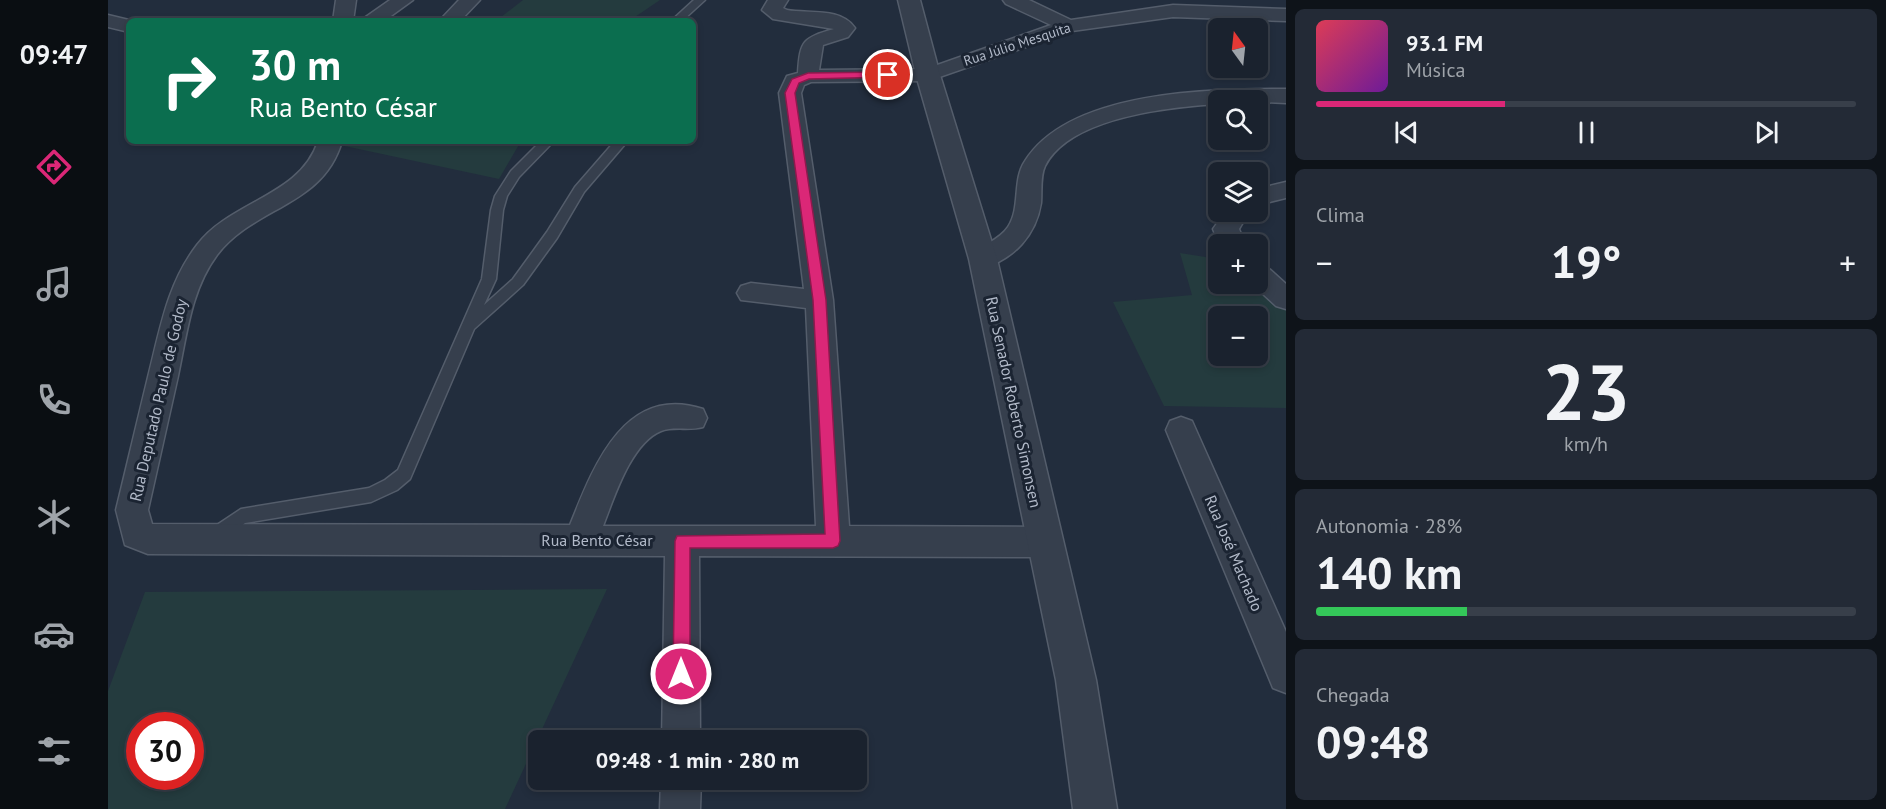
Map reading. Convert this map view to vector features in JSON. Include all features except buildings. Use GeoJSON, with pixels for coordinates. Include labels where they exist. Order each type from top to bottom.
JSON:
{"type":"FeatureCollection","features":[{"type":"Feature","properties":{"kind":"street"},"geometry":{"type":"LineString","coordinates":[[343,18],[346,0]]}},
{"type":"Feature","properties":{"kind":"street"},"geometry":{"type":"LineString","coordinates":[[375,18],[403,0]]}},
{"type":"Feature","properties":{"kind":"street"},"geometry":{"type":"LineString","coordinates":[[452,18],[470,0]]}},
{"type":"Feature","properties":{"kind":"street"},"geometry":{"type":"LineString","coordinates":[[778,0],[772,10],[782,17],[837,21],[845,28],[841,33],[815,41],[810,49],[808,76],[795,81],[790,93],[819,300],[833,541]]}},
{"type":"Feature","properties":{"kind":"street","name":"Rua Senador Roberto Simonsen"},"geometry":{"type":"LineString","coordinates":[[909,0],[928,75],[983,259],[1076,680],[1095,809]]}},
{"type":"Feature","properties":{"kind":"street"},"geometry":{"type":"LineString","coordinates":[[1013,0],[1068,26]]}},
{"type":"Feature","properties":{"kind":"street","name":"Rua Júlio Mesquita"},"geometry":{"type":"LineString","coordinates":[[808,76],[928,75],[1068,26],[1173,11],[1286,15]]}},
{"type":"Feature","properties":{"kind":"street"},"geometry":{"type":"LineString","coordinates":[[108,21],[126,25]]}},
{"type":"Feature","properties":{"kind":"street"},"geometry":{"type":"LineString","coordinates":[[983,259],[1009,245],[1018,236],[1028,213],[1033,165],[1050,144],[1071,129],[1125,110],[1190,98],[1286,96]]}},
{"type":"Feature","properties":{"kind":"street","name":"Rua Deputado Paulo de Godoy"},"geometry":{"type":"LineString","coordinates":[[148,539],[137,534],[132,510],[183,291],[199,258],[228,228],[304,182],[325,161],[329,144]]}},
{"type":"Feature","properties":{"kind":"street"},"geometry":{"type":"LineString","coordinates":[[1268,194],[1286,190]]}},
{"type":"Feature","properties":{"kind":"street"},"geometry":{"type":"LineString","coordinates":[[1268,283],[1286,299]]}},
{"type":"Feature","properties":{"kind":"street"},"geometry":{"type":"LineString","coordinates":[[751,293],[819,300]]}},
{"type":"Feature","properties":{"kind":"street"},"geometry":{"type":"LineString","coordinates":[[582,540],[611,467],[631,437],[655,420],[692,418]]}},
{"type":"Feature","properties":{"kind":"street","name":"Rua José Machado"},"geometry":{"type":"LineString","coordinates":[[1181,430],[1286,675]]}},
{"type":"Feature","properties":{"kind":"street","name":"Rua Bento César"},"geometry":{"type":"LineString","coordinates":[[148,539],[1045,542]]}},
{"type":"Feature","properties":{"kind":"street"},"geometry":{"type":"LineString","coordinates":[[681,730],[682,541]]}},
{"type":"Feature","properties":{"kind":"street"},"geometry":{"type":"LineString","coordinates":[[680,809],[681,790]]}},
{"type":"Feature","properties":{"kind":"lane"},"geometry":{"type":"LineString","coordinates":[[679,18],[700,0]]}},
{"type":"Feature","properties":{"kind":"lane"},"geometry":{"type":"LineString","coordinates":[[219,539],[223,530],[242,516],[371,495],[392,485],[404,474],[489,279],[496,210],[501,196],[515,174],[545,144]]}},
{"type":"Feature","properties":{"kind":"lane"},"geometry":{"type":"LineString","coordinates":[[469,328],[518,282],[552,235],[579,190],[619,144]]}},
{"type":"Feature","properties":{"kind":"green space"},"geometry":{"type":"Polygon","coordinates":[[[523,0],[660,0],[633,18],[500,18],[523,0]]]}},
{"type":"Feature","properties":{"kind":"green space"},"geometry":{"type":"Polygon","coordinates":[[[340,144],[519,144],[499,179],[340,144]]]}},
{"type":"Feature","properties":{"kind":"green space"},"geometry":{"type":"Polygon","coordinates":[[[1180,253],[1208,257],[1208,294],[1268,292],[1286,306],[1286,408],[1164,406],[1113,302],[1192,295],[1180,253]]]}},
{"type":"Feature","properties":{"kind":"green space"},"geometry":{"type":"Polygon","coordinates":[[[607,589],[542,730],[528,730],[528,759],[505,809],[108,809],[108,691],[145,592],[607,589]]]}},
{"type":"Feature","properties":{"kind":"route"},"geometry":{"type":"LineString","coordinates":[[681,674],[682,541],[833,541],[819,300],[790,93],[795,81],[808,76],[888,75]]}}]}
